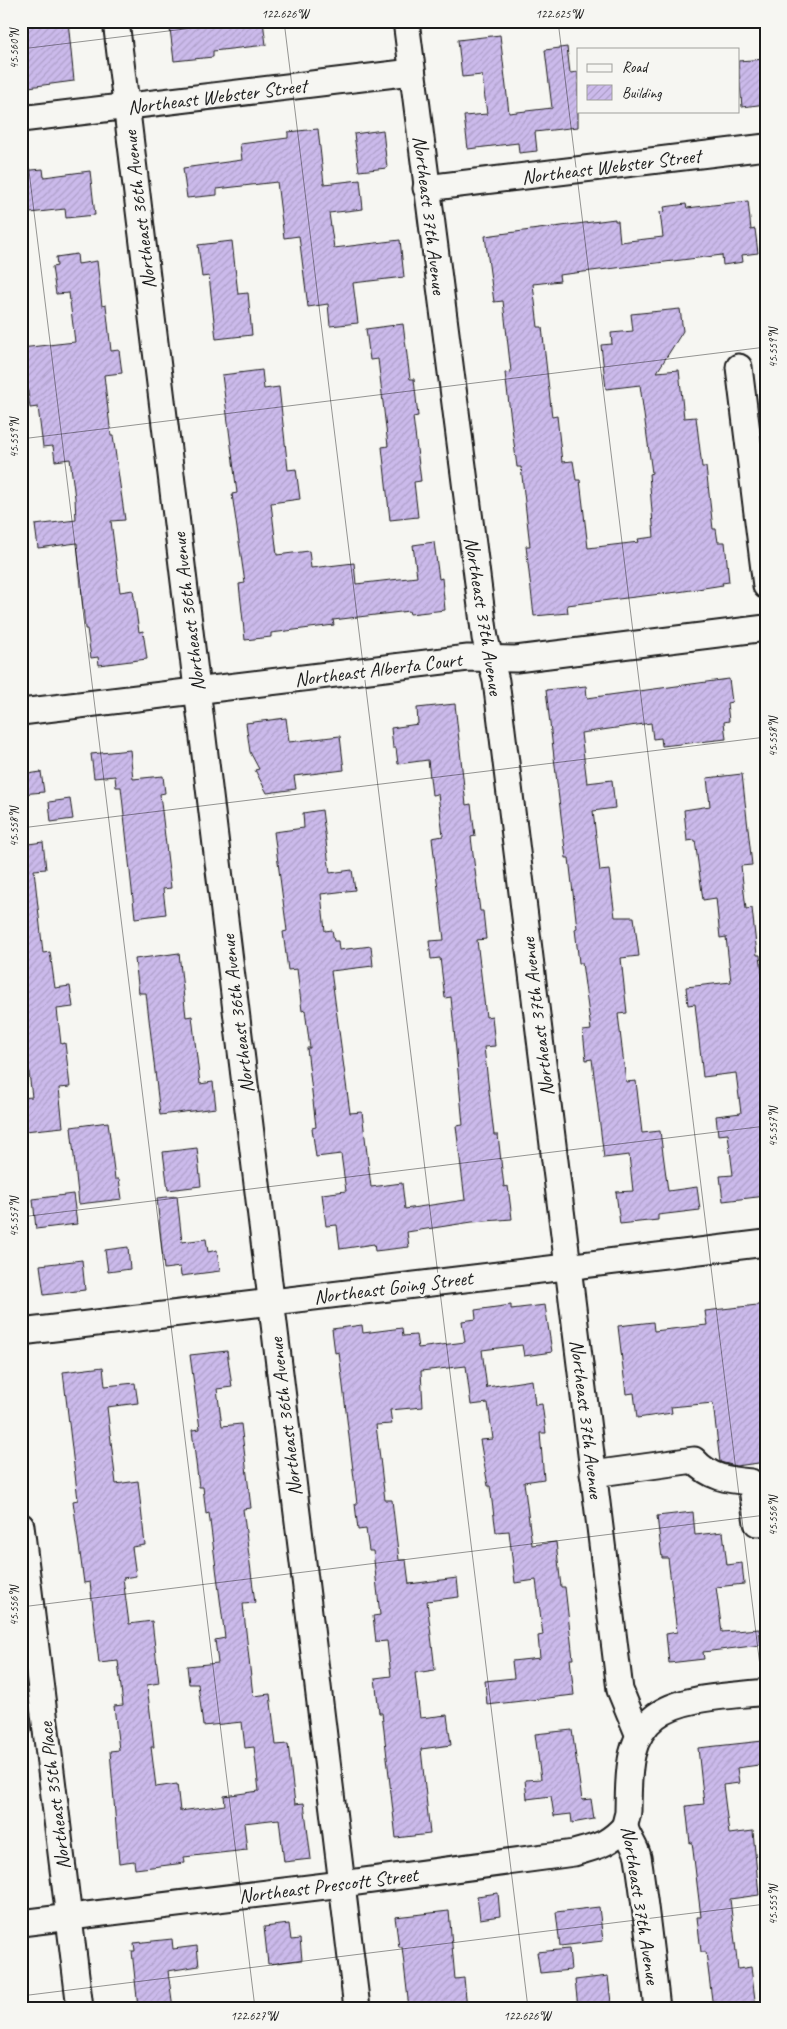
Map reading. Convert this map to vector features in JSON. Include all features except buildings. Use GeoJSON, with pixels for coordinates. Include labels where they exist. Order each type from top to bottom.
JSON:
{"type":"FeatureCollection","features":[{"type":"Feature","properties":{"kind":"street","name":"Northeast 36th Avenue"},"geometry":{"type":"LineString","coordinates":[[116,21],[357,2008]]}},
{"type":"Feature","properties":{"kind":"street","name":"Northeast 37th Avenue"},"geometry":{"type":"LineString","coordinates":[[406,21],[485,638],[496,681],[620,1690],[639,1736],[631,1754],[628,1814],[625,1826],[638,1854],[657,2008]]}},
{"type":"Feature","properties":{"kind":"street","name":"Northeast Webster Street"},"geometry":{"type":"LineString","coordinates":[[21,119],[412,72]]}},
{"type":"Feature","properties":{"kind":"street","name":"Northeast Webster Street"},"geometry":{"type":"LineString","coordinates":[[426,188],[766,147]]}},
{"type":"Feature","properties":{"kind":"street"},"geometry":{"type":"LineString","coordinates":[[739,367],[766,586]]}},
{"type":"Feature","properties":{"kind":"street","name":"Northeast Alberta Court"},"geometry":{"type":"LineString","coordinates":[[21,712],[468,658],[516,659],[766,628]]}},
{"type":"Feature","properties":{"kind":"street","name":"Northeast Going Street"},"geometry":{"type":"LineString","coordinates":[[21,1332],[766,1243]]}},
{"type":"Feature","properties":{"kind":"street"},"geometry":{"type":"LineString","coordinates":[[594,1474],[694,1460],[702,1469],[714,1476],[750,1482],[757,1523],[766,1522]]}},
{"type":"Feature","properties":{"kind":"street","name":"Northeast 35th Place"},"geometry":{"type":"LineString","coordinates":[[21,1526],[80,2008]]}},
{"type":"Feature","properties":{"kind":"street"},"geometry":{"type":"LineString","coordinates":[[639,1736],[656,1716],[669,1708],[693,1701],[766,1692]]}},
{"type":"Feature","properties":{"kind":"street","name":"Northeast Prescott Street"},"geometry":{"type":"LineString","coordinates":[[21,1923],[342,1884],[574,1853],[599,1846],[614,1839],[625,1826]]}}]}
